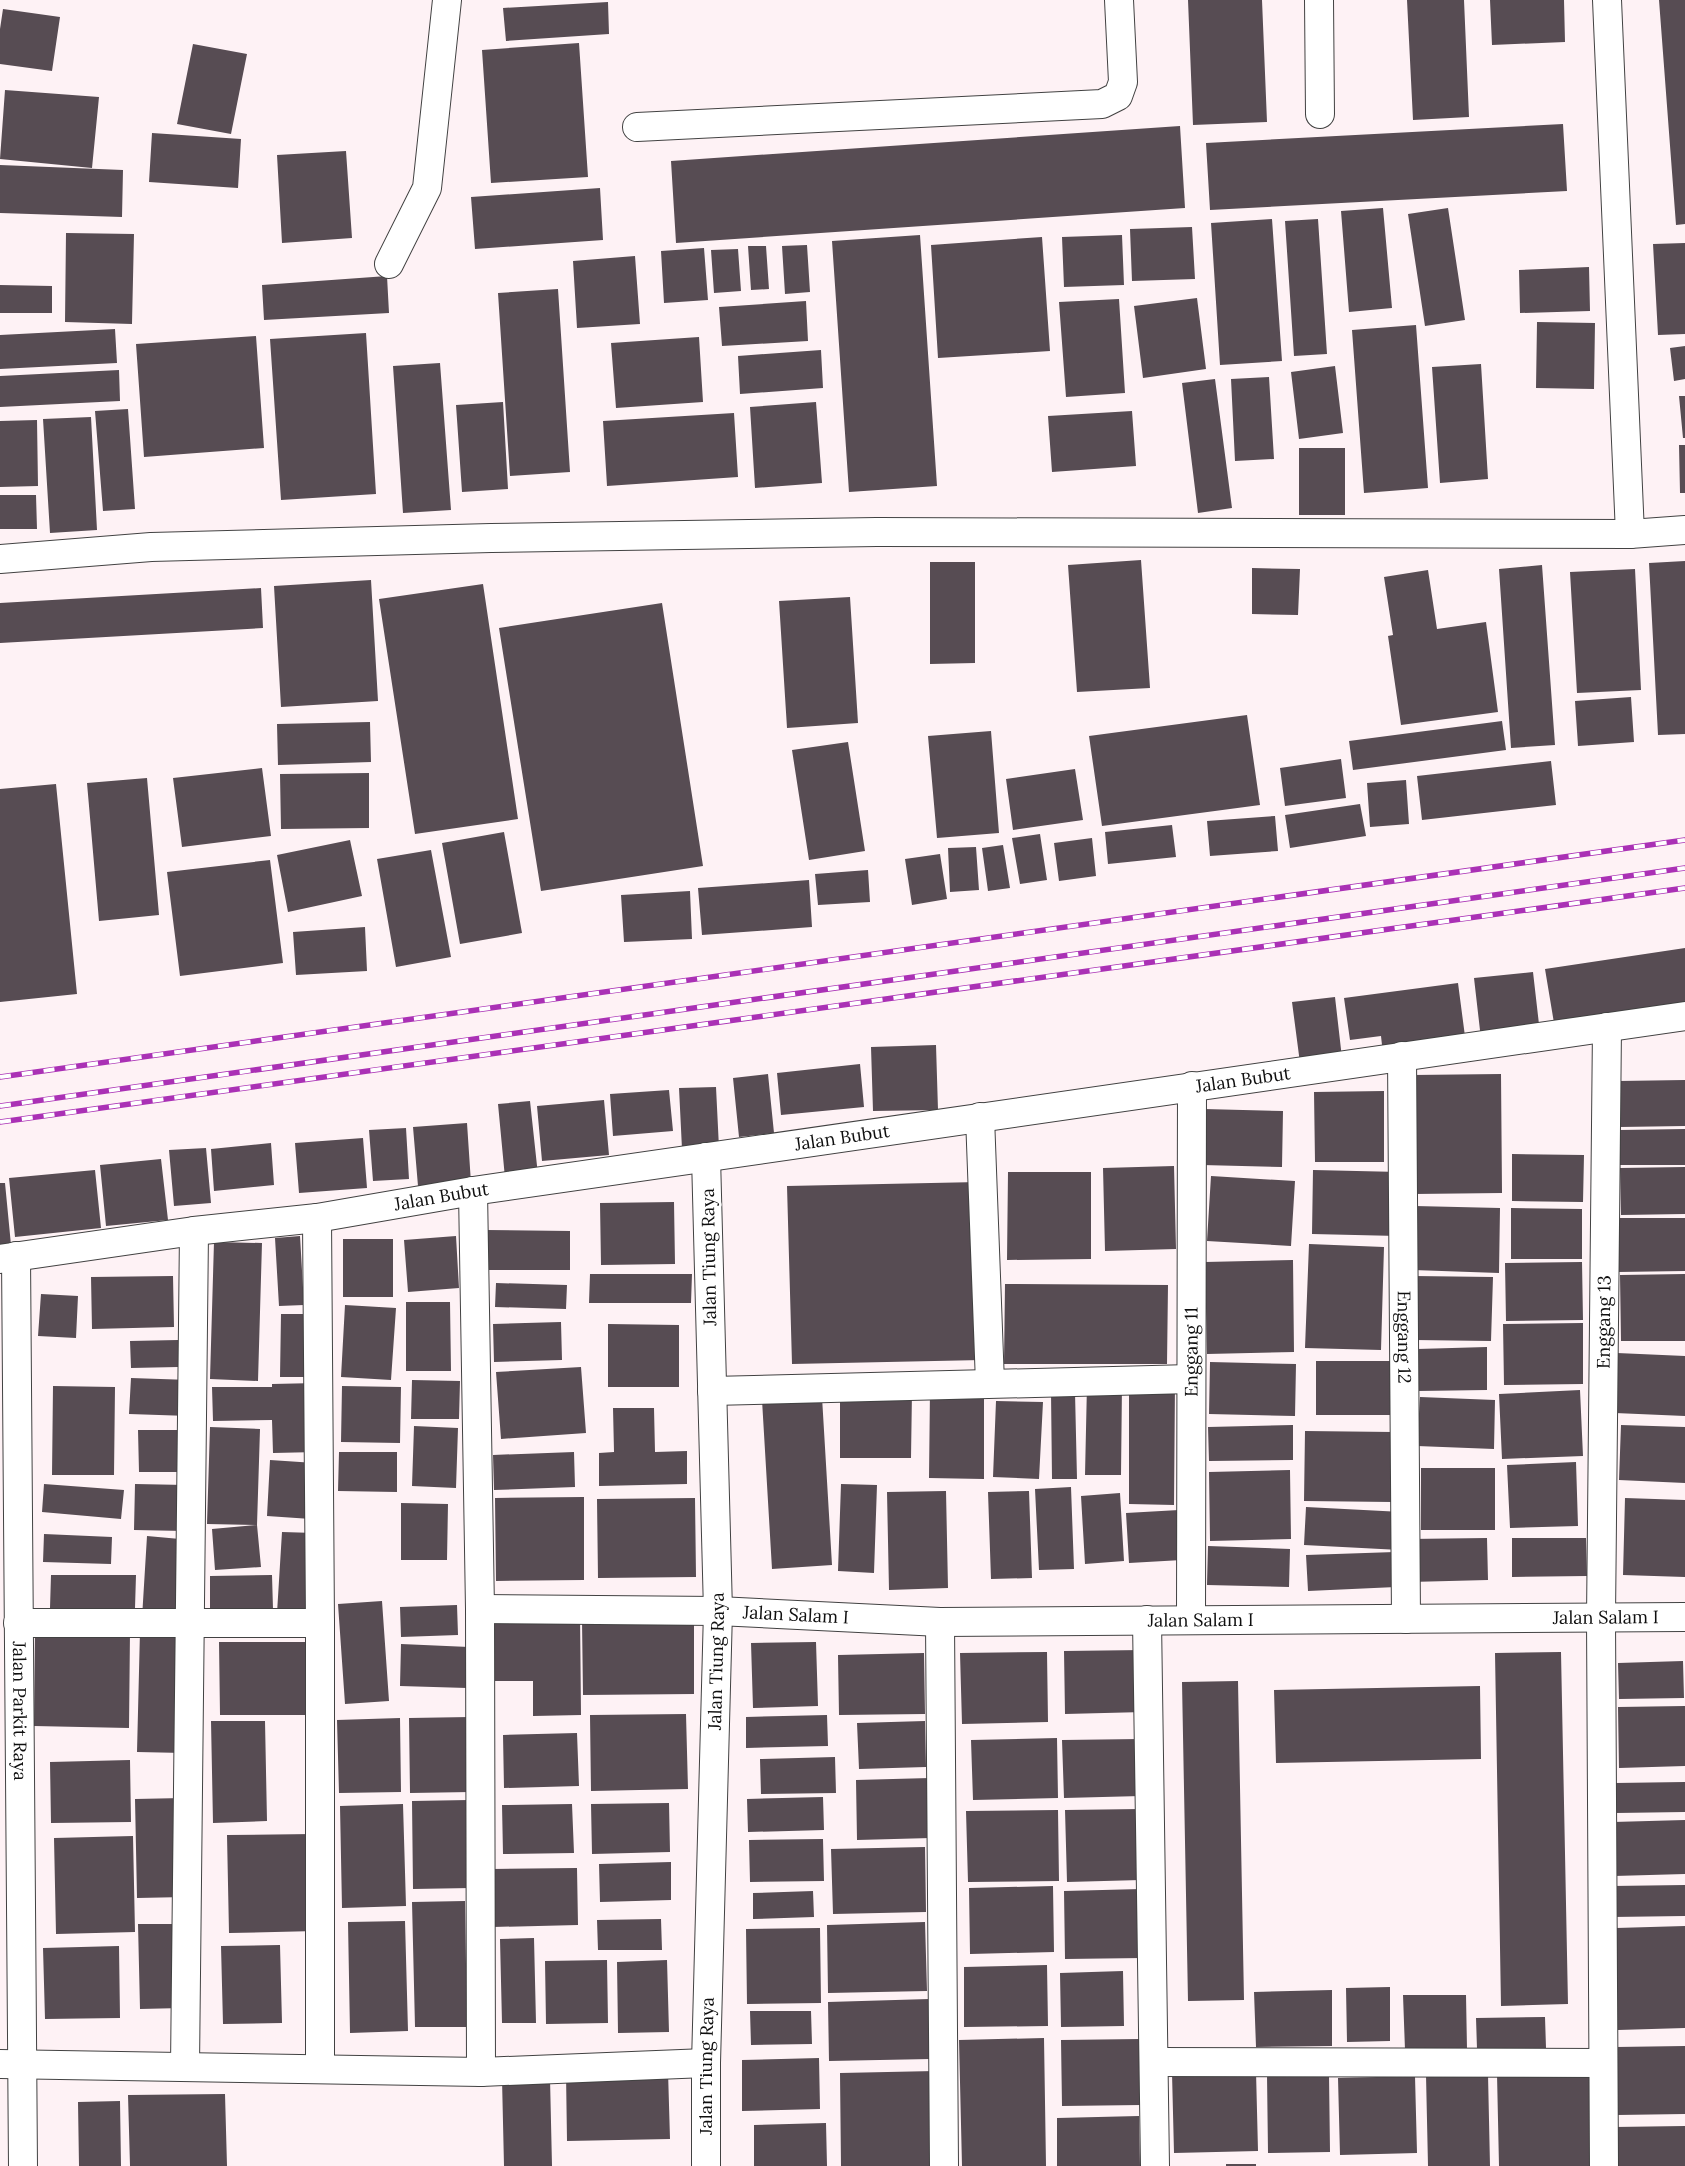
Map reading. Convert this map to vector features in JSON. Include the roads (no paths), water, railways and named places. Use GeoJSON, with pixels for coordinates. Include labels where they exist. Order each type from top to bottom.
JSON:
{"type":"FeatureCollection","features":[{"type":"Feature","properties":{"kind":"street"},"geometry":{"type":"LineString","coordinates":[[389,264],[427,188],[447,0]]}},
{"type":"Feature","properties":{"kind":"street"},"geometry":{"type":"LineString","coordinates":[[637,128],[1102,104],[1118,96],[1123,82],[1119,0]]}},
{"type":"Feature","properties":{"kind":"street"},"geometry":{"type":"LineString","coordinates":[[1319,0],[1320,114]]}},
{"type":"Feature","properties":{"kind":"street"},"geometry":{"type":"LineString","coordinates":[[1607,0],[1630,534]]}},
{"type":"Feature","properties":{"kind":"street"},"geometry":{"type":"LineString","coordinates":[[0,558],[151,548],[500,538],[778,533],[1630,534],[1685,530]]}},
{"type":"Feature","properties":{"kind":"street","name":"Jalan Bubut"},"geometry":{"type":"LineString","coordinates":[[8,1258],[194,1231],[317,1218],[473,1191],[1685,1016]]}},
{"type":"Feature","properties":{"kind":"street","name":"Enggang 13"},"geometry":{"type":"LineString","coordinates":[[1604,2166],[1601,1618],[1607,1027]]}},
{"type":"Feature","properties":{"kind":"street","name":"Enggang 12"},"geometry":{"type":"LineString","coordinates":[[1402,1056],[1406,1619]]}},
{"type":"Feature","properties":{"kind":"street","name":"Enggang 11"},"geometry":{"type":"LineString","coordinates":[[1191,1620],[1192,1086]]}},
{"type":"Feature","properties":{"kind":"street"},"geometry":{"type":"LineString","coordinates":[[980,1117],[990,1383]]}},
{"type":"Feature","properties":{"kind":"street","name":"Jalan Tiung Raya"},"geometry":{"type":"LineString","coordinates":[[706,1157],[718,1611],[706,2063],[706,2166]]}},
{"type":"Feature","properties":{"kind":"street"},"geometry":{"type":"LineString","coordinates":[[473,1191],[480,1609],[481,2072]]}},
{"type":"Feature","properties":{"kind":"street"},"geometry":{"type":"LineString","coordinates":[[317,1218],[320,1623],[320,2069]]}},
{"type":"Feature","properties":{"kind":"street"},"geometry":{"type":"LineString","coordinates":[[186,2067],[194,1231]]}},
{"type":"Feature","properties":{"kind":"street","name":"Jalan Parkit Raya"},"geometry":{"type":"LineString","coordinates":[[8,1258],[18,1624],[11,2064],[23,2166]]}},
{"type":"Feature","properties":{"kind":"street"},"geometry":{"type":"LineString","coordinates":[[712,1391],[1192,1378]]}},
{"type":"Feature","properties":{"kind":"street","name":"Jalan Salam I"},"geometry":{"type":"LineString","coordinates":[[480,1609],[718,1611],[940,1622],[1685,1617]]}},
{"type":"Feature","properties":{"kind":"street"},"geometry":{"type":"LineString","coordinates":[[1147,1620],[1155,2166]]}},
{"type":"Feature","properties":{"kind":"street"},"geometry":{"type":"LineString","coordinates":[[940,1622],[944,2166]]}},
{"type":"Feature","properties":{"kind":"street"},"geometry":{"type":"LineString","coordinates":[[18,1624],[320,1623]]}},
{"type":"Feature","properties":{"kind":"street"},"geometry":{"type":"LineString","coordinates":[[1154,2062],[1603,2063]]}},
{"type":"Feature","properties":{"kind":"street"},"geometry":{"type":"LineString","coordinates":[[11,2064],[481,2072],[706,2063]]}},
{"type":"Feature","properties":{"kind":"railway"},"geometry":{"type":"LineString","coordinates":[[0,1077],[1685,840]]}},
{"type":"Feature","properties":{"kind":"railway"},"geometry":{"type":"LineString","coordinates":[[0,1106],[1685,868]]}},
{"type":"Feature","properties":{"kind":"railway"},"geometry":{"type":"LineString","coordinates":[[0,1122],[1685,888]]}}]}
